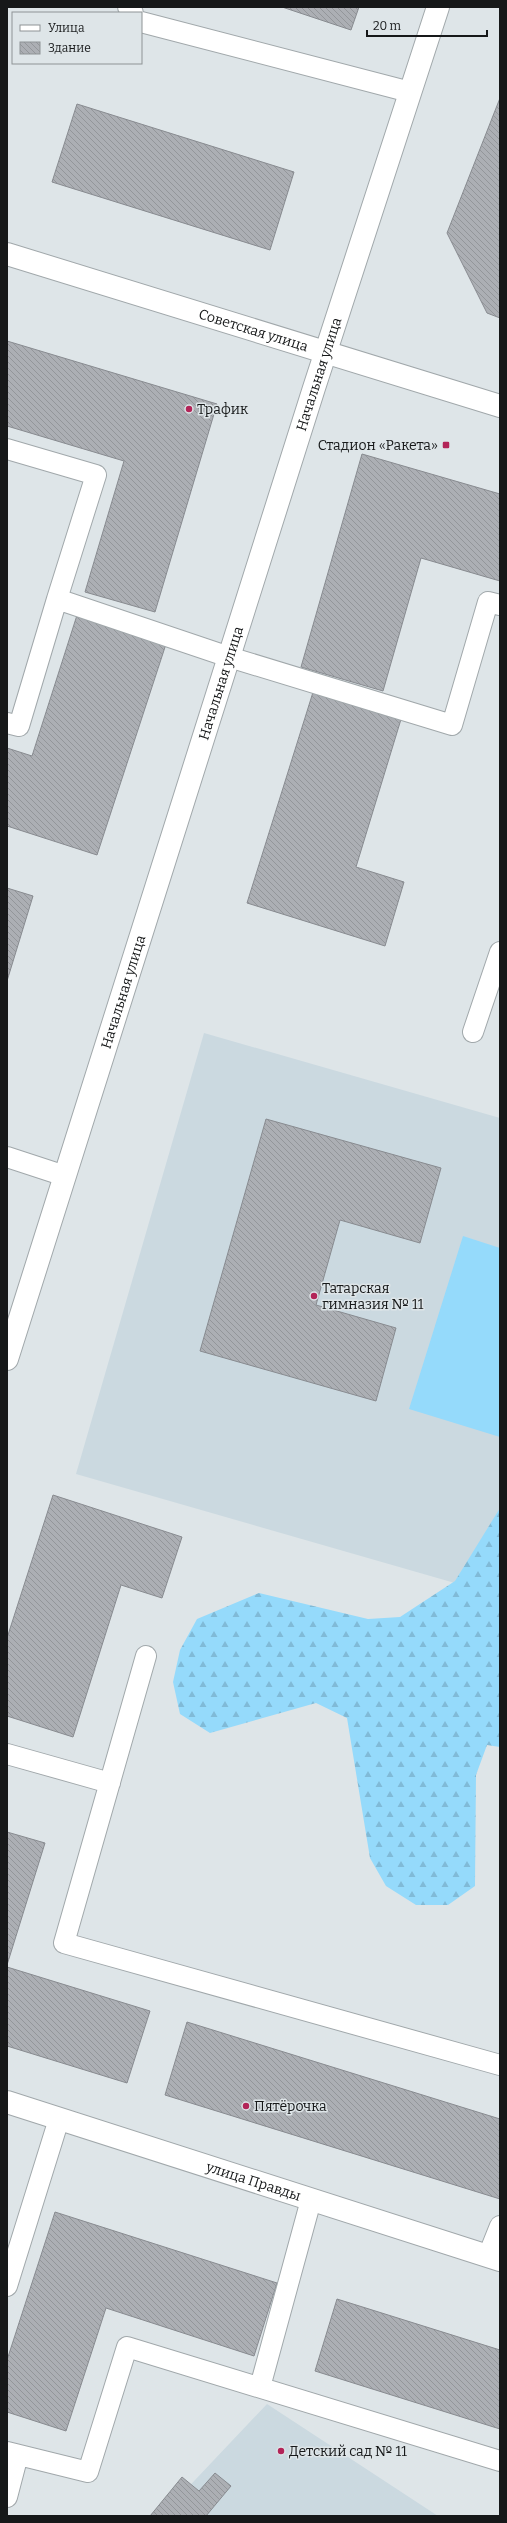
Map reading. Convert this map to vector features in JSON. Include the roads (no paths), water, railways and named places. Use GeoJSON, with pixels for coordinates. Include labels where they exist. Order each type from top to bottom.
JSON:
{"type":"FeatureCollection","features":[{"type":"Feature","properties":{"kind":"street","name":"Начальная улица"},"geometry":{"type":"LineString","coordinates":[[7,1359],[326,353],[438,7]]}},
{"type":"Feature","properties":{"kind":"street","name":"Советская улица"},"geometry":{"type":"LineString","coordinates":[[7,254],[500,406]]}},
{"type":"Feature","properties":{"kind":"street","name":"улица Правды"},"geometry":{"type":"LineString","coordinates":[[7,2102],[494,2258]]}},
{"type":"Feature","properties":{"kind":"lane"},"geometry":{"type":"LineString","coordinates":[[142,22],[410,92]]}},
{"type":"Feature","properties":{"kind":"lane"},"geometry":{"type":"LineString","coordinates":[[7,449],[96,475],[19,726],[7,723]]}},
{"type":"Feature","properties":{"kind":"lane"},"geometry":{"type":"LineString","coordinates":[[57,599],[230,657],[452,725],[488,602],[500,605]]}},
{"type":"Feature","properties":{"kind":"lane"},"geometry":{"type":"LineString","coordinates":[[473,1032],[500,952]]}},
{"type":"Feature","properties":{"kind":"lane"},"geometry":{"type":"LineString","coordinates":[[7,1157],[65,1176]]}},
{"type":"Feature","properties":{"kind":"lane"},"geometry":{"type":"LineString","coordinates":[[146,1656],[64,1943],[500,2065]]}},
{"type":"Feature","properties":{"kind":"lane"},"geometry":{"type":"LineString","coordinates":[[7,1754],[110,1783]]}},
{"type":"Feature","properties":{"kind":"lane"},"geometry":{"type":"LineString","coordinates":[[7,2286],[59,2119]]}},
{"type":"Feature","properties":{"kind":"lane"},"geometry":{"type":"LineString","coordinates":[[260,2388],[311,2200]]}},
{"type":"Feature","properties":{"kind":"lane"},"geometry":{"type":"LineString","coordinates":[[494,2258],[500,2226]]}},
{"type":"Feature","properties":{"kind":"lane"},"geometry":{"type":"LineString","coordinates":[[7,2497],[12,2454],[88,2472],[127,2347],[500,2461]]}},
{"type":"Feature","properties":{"kind":"place","name":"Трафик"},"geometry":{"type":"Point","coordinates":[189,409]}},
{"type":"Feature","properties":{"kind":"place","name":"Стадион «Ракета»"},"geometry":{"type":"Point","coordinates":[446,445]}},
{"type":"Feature","properties":{"kind":"place","name":"Татарская гимназия № 11"},"geometry":{"type":"Point","coordinates":[314,1296]}},
{"type":"Feature","properties":{"kind":"place","name":"Пятёрочка"},"geometry":{"type":"Point","coordinates":[246,2106]}},
{"type":"Feature","properties":{"kind":"place","name":"Детский сад № 11"},"geometry":{"type":"Point","coordinates":[281,2451]}}]}
